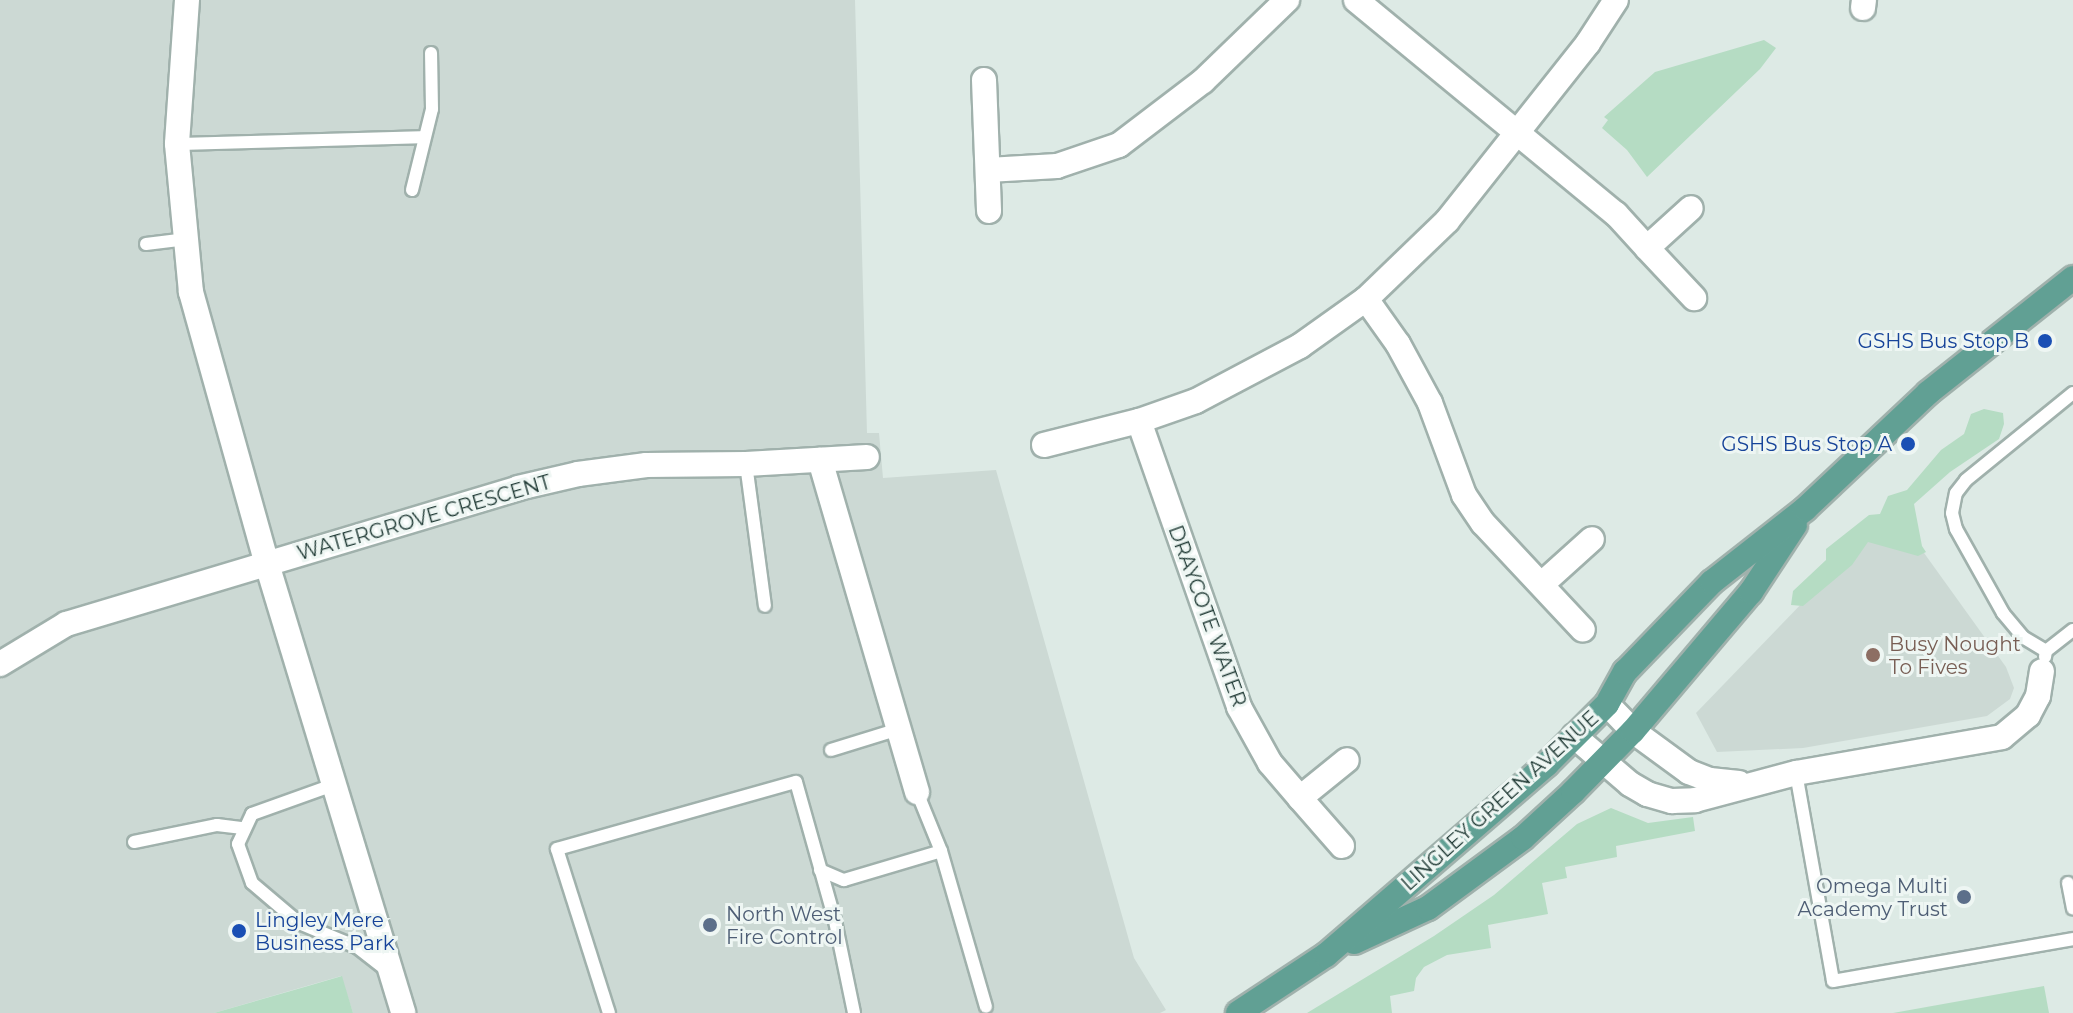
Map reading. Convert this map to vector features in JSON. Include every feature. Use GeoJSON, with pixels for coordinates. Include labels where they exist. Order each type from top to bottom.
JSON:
{"type":"FeatureCollection","features":[{"type":"Feature","properties":{"kind":"main road","name":"LINGLEY GREEN AVENUE"},"geometry":{"type":"LineString","coordinates":[[1238,1013],[1326,955],[1574,736],[1607,704],[1625,672],[1693,600],[1805,509],[1928,393],[2073,278]]}},
{"type":"Feature","properties":{"kind":"main road","name":"LINGLEY GREEN AVENUE"},"geometry":{"type":"LineString","coordinates":[[1326,955],[1428,908],[1523,838],[1633,731],[1751,592],[1805,509]]}},
{"type":"Feature","properties":{"kind":"street"},"geometry":{"type":"LineString","coordinates":[[187,0],[177,144],[191,292],[267,564],[403,1013]]}},
{"type":"Feature","properties":{"kind":"street"},"geometry":{"type":"LineString","coordinates":[[988,170],[1057,166],[1119,145],[1203,81],[1287,0]]}},
{"type":"Feature","properties":{"kind":"street"},"geometry":{"type":"LineString","coordinates":[[1356,0],[1616,214],[1694,298]]}},
{"type":"Feature","properties":{"kind":"street"},"geometry":{"type":"LineString","coordinates":[[1044,445],[1139,421],[1243,379],[1300,346],[1366,299],[1447,221],[1518,135],[1588,43],[1616,0]]}},
{"type":"Feature","properties":{"kind":"street"},"geometry":{"type":"LineString","coordinates":[[984,80],[989,211]]}},
{"type":"Feature","properties":{"kind":"street"},"geometry":{"type":"LineString","coordinates":[[1647,248],[1691,208]]}},
{"type":"Feature","properties":{"kind":"street"},"geometry":{"type":"LineString","coordinates":[[1366,299],[1398,344],[1430,403],[1451,468],[1464,495],[1483,523],[1583,630]]}},
{"type":"Feature","properties":{"kind":"street","name":"DRAYCOTE WATER"},"geometry":{"type":"LineString","coordinates":[[1139,421],[1239,707],[1270,763],[1342,846]]}},
{"type":"Feature","properties":{"kind":"street","name":"WATERGROVE CRESCENT"},"geometry":{"type":"LineString","coordinates":[[0,664],[66,624],[518,488],[578,474],[646,465],[746,464],[867,457]]}},
{"type":"Feature","properties":{"kind":"street"},"geometry":{"type":"LineString","coordinates":[[820,460],[917,792]]}},
{"type":"Feature","properties":{"kind":"street"},"geometry":{"type":"LineString","coordinates":[[1542,584],[1592,539]]}},
{"type":"Feature","properties":{"kind":"street"},"geometry":{"type":"LineString","coordinates":[[1574,736],[1603,763],[1647,794],[1672,801],[1695,800],[1745,784],[1796,773],[2002,737],[2028,715],[2038,696],[2044,661]]}},
{"type":"Feature","properties":{"kind":"street"},"geometry":{"type":"LineString","coordinates":[[1607,704],[1633,731],[1689,772],[1710,780],[1745,784]]}},
{"type":"Feature","properties":{"kind":"street"},"geometry":{"type":"LineString","coordinates":[[1300,798],[1347,760]]}},
{"type":"Feature","properties":{"kind":"lane"},"geometry":{"type":"LineString","coordinates":[[412,190],[432,109],[431,53]]}},
{"type":"Feature","properties":{"kind":"lane"},"geometry":{"type":"LineString","coordinates":[[177,144],[423,137]]}},
{"type":"Feature","properties":{"kind":"lane"},"geometry":{"type":"LineString","coordinates":[[146,244],[185,239]]}},
{"type":"Feature","properties":{"kind":"lane"},"geometry":{"type":"LineString","coordinates":[[2073,393],[1966,480],[1956,493],[1952,513],[1956,529],[2003,613],[2044,661],[2073,630]]}},
{"type":"Feature","properties":{"kind":"lane"},"geometry":{"type":"LineString","coordinates":[[746,464],[765,606]]}},
{"type":"Feature","properties":{"kind":"lane"},"geometry":{"type":"LineString","coordinates":[[831,750],[899,729]]}},
{"type":"Feature","properties":{"kind":"lane"},"geometry":{"type":"LineString","coordinates":[[1796,773],[1833,981],[2073,939]]}},
{"type":"Feature","properties":{"kind":"lane"},"geometry":{"type":"LineString","coordinates":[[609,1013],[557,849],[796,782],[854,1013]]}},
{"type":"Feature","properties":{"kind":"lane"},"geometry":{"type":"LineString","coordinates":[[333,785],[267,806],[252,814],[238,844],[252,883],[299,923],[357,947],[392,974]]}},
{"type":"Feature","properties":{"kind":"lane"},"geometry":{"type":"LineString","coordinates":[[917,792],[941,851],[986,1007]]}},
{"type":"Feature","properties":{"kind":"lane"},"geometry":{"type":"LineString","coordinates":[[134,842],[217,825],[243,828]]}},
{"type":"Feature","properties":{"kind":"lane"},"geometry":{"type":"LineString","coordinates":[[820,870],[844,880],[941,851]]}},
{"type":"Feature","properties":{"kind":"lane"},"geometry":{"type":"LineString","coordinates":[[2068,883],[2073,909]]}},
{"type":"Feature","properties":{"kind":"shaded area","name":"Lingley Mere Business Park"},"geometry":{"type":"Polygon","coordinates":[[[0,0],[855,0],[867,433],[879,433],[883,478],[996,470],[1134,958],[1166,1010],[1160,1013],[353,1013],[341,976],[214,1013],[0,1013],[0,0]]]}},
{"type":"Feature","properties":{"kind":"shaded area","name":"Busy Nought To Fives"},"geometry":{"type":"Polygon","coordinates":[[[1866,537],[1919,546],[2006,667],[2014,688],[2010,699],[1987,716],[1803,748],[1717,752],[1696,713],[1866,537]]]}},
{"type":"Feature","properties":{"kind":"green space"},"geometry":{"type":"Polygon","coordinates":[[[1764,40],[1776,48],[1760,69],[1647,177],[1627,150],[1602,128],[1608,120],[1604,117],[1655,72],[1764,40]]]}},
{"type":"Feature","properties":{"kind":"green space"},"geometry":{"type":"Polygon","coordinates":[[[1984,409],[2003,413],[2004,424],[1999,439],[1950,472],[1914,504],[1922,546],[1926,552],[1918,556],[1868,542],[1852,565],[1803,606],[1791,605],[1793,591],[1826,560],[1826,549],[1869,515],[1880,514],[1888,496],[1907,490],[1941,450],[1964,434],[1971,414],[1984,409]]]}},
{"type":"Feature","properties":{"kind":"green space"},"geometry":{"type":"Polygon","coordinates":[[[1611,808],[1648,823],[1693,817],[1695,831],[1616,846],[1617,857],[1565,867],[1567,878],[1542,883],[1548,914],[1488,925],[1491,948],[1447,955],[1424,967],[1416,978],[1414,991],[1390,996],[1392,1013],[1307,1013],[1434,936],[1494,895],[1577,824],[1611,808]]]}},
{"type":"Feature","properties":{"kind":"green space"},"geometry":{"type":"Polygon","coordinates":[[[342,976],[353,1013],[214,1013],[308,986],[342,976]]]}},
{"type":"Feature","properties":{"kind":"green space"},"geometry":{"type":"Polygon","coordinates":[[[2044,986],[2049,1013],[1893,1013],[2044,986]]]}},
{"type":"Feature","properties":{"kind":"place","name":"GSHS Bus Stop B"},"geometry":{"type":"Point","coordinates":[2045,341]}},
{"type":"Feature","properties":{"kind":"place","name":"GSHS Bus Stop A"},"geometry":{"type":"Point","coordinates":[1908,444]}},
{"type":"Feature","properties":{"kind":"place","name":"Busy Nought To Fives"},"geometry":{"type":"Point","coordinates":[1873,655]}},
{"type":"Feature","properties":{"kind":"place","name":"Omega Multi Academy Trust"},"geometry":{"type":"Point","coordinates":[1964,897]}},
{"type":"Feature","properties":{"kind":"place","name":"North West Fire Control"},"geometry":{"type":"Point","coordinates":[710,925]}},
{"type":"Feature","properties":{"kind":"place","name":"Lingley Mere Business Park"},"geometry":{"type":"Point","coordinates":[239,931]}}]}
